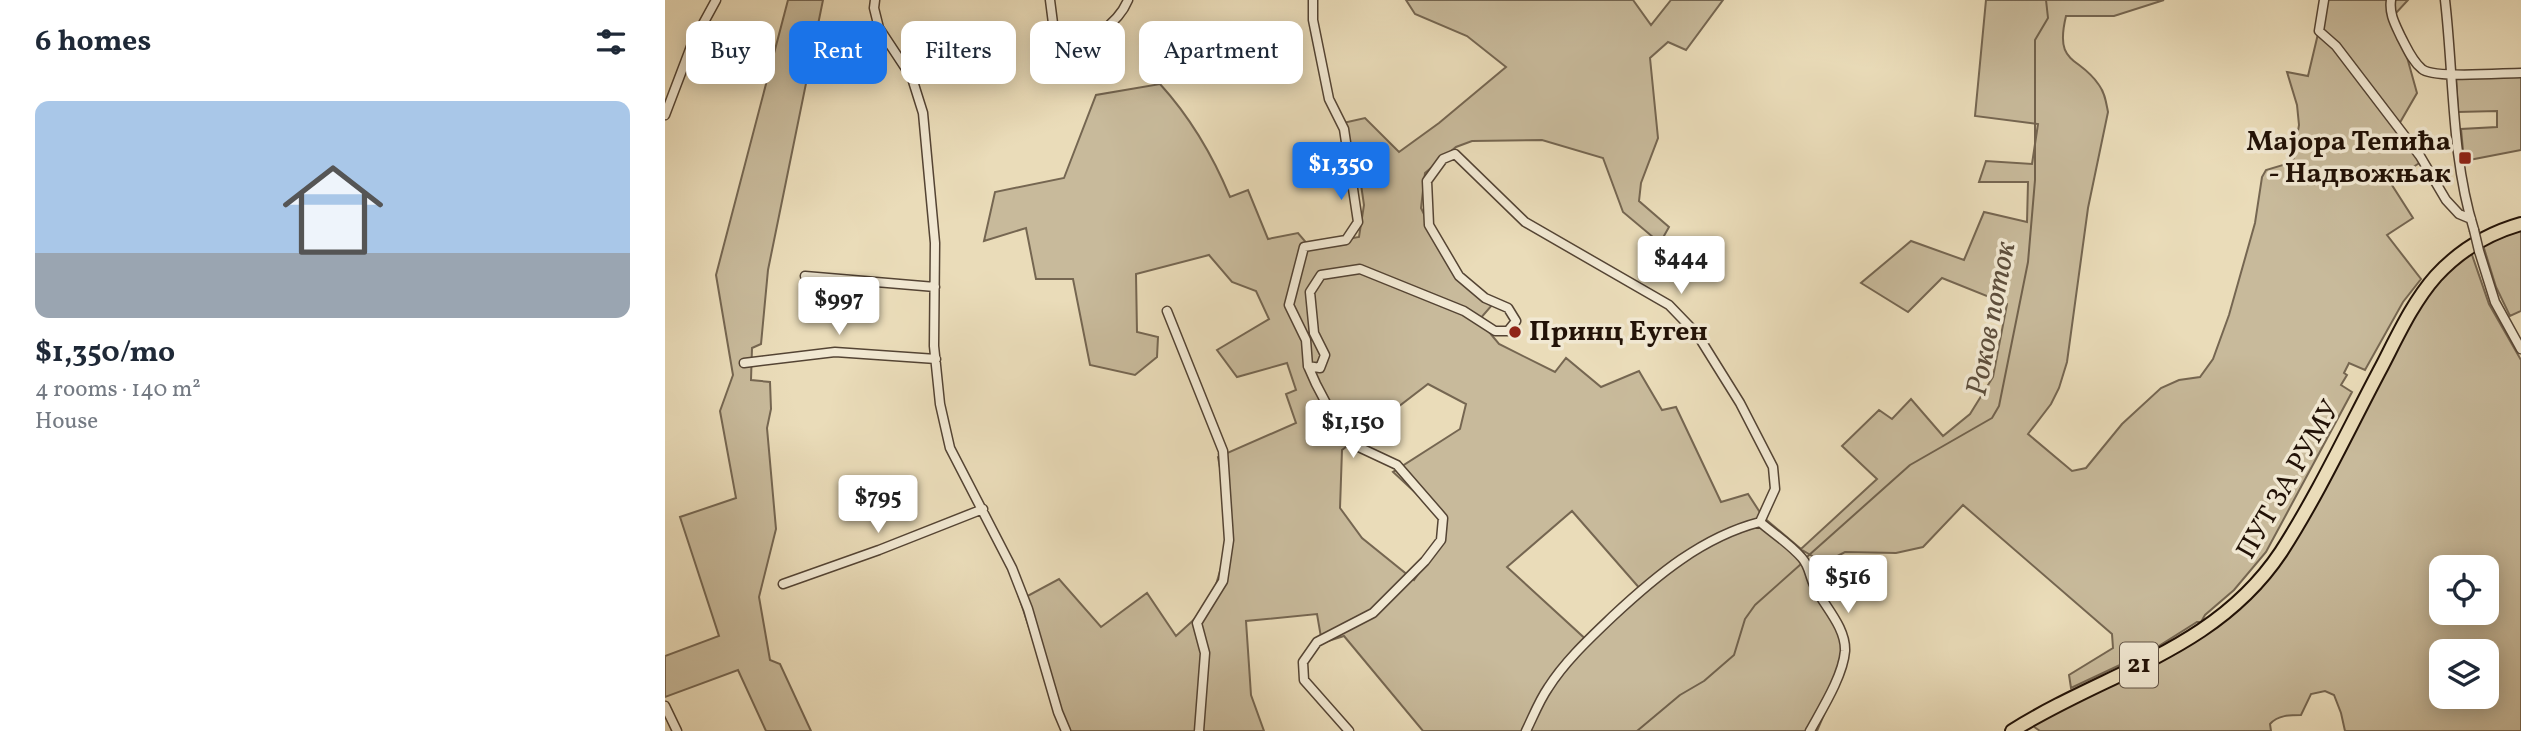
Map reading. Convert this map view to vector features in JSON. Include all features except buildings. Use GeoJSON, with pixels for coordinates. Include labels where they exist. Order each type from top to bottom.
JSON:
{"type":"FeatureCollection","features":[{"type":"Feature","properties":{"kind":"main road","name":"ПУТ ЗА РУМУ"},"geometry":{"type":"LineString","coordinates":[[2012,731],[2059,704],[2196,636],[2246,595],[2265,575],[2299,523],[2404,323],[2423,293],[2447,266],[2480,241],[2521,224]]}},
{"type":"Feature","properties":{"kind":"street"},"geometry":{"type":"LineString","coordinates":[[665,115],[692,44],[716,0]]}},
{"type":"Feature","properties":{"kind":"street"},"geometry":{"type":"LineString","coordinates":[[876,0],[874,8],[879,28],[912,78],[923,113],[935,243],[936,359],[940,404],[950,448],[1007,555],[1028,609],[1066,731]]}},
{"type":"Feature","properties":{"kind":"street"},"geometry":{"type":"LineString","coordinates":[[1050,0],[1054,31],[1062,42],[1072,45],[1095,34],[1114,19],[1128,0]]}},
{"type":"Feature","properties":{"kind":"street"},"geometry":{"type":"LineString","coordinates":[[1313,0],[1313,20],[1329,99],[1344,129],[1358,222],[1346,240],[1304,247],[1289,305],[1306,340],[1308,366],[1337,424],[1350,443],[1398,465],[1443,518],[1441,540],[1425,561],[1373,613],[1317,642],[1303,662],[1304,680],[1349,731]]}},
{"type":"Feature","properties":{"kind":"street"},"geometry":{"type":"LineString","coordinates":[[2324,0],[2319,31],[2336,46],[2420,156],[2446,200],[2459,214],[2471,219]]}},
{"type":"Feature","properties":{"kind":"street"},"geometry":{"type":"LineString","coordinates":[[2391,0],[2391,14],[2408,50],[2421,69],[2431,74],[2521,73]]}},
{"type":"Feature","properties":{"kind":"street"},"geometry":{"type":"LineString","coordinates":[[2445,0],[2457,158],[2479,251],[2495,302],[2521,349]]}},
{"type":"Feature","properties":{"kind":"street"},"geometry":{"type":"LineString","coordinates":[[1308,366],[1320,368],[1325,355],[1314,332],[1310,292],[1321,275],[1360,269],[1464,311],[1495,331],[1508,331],[1516,321],[1509,308],[1485,298],[1459,276],[1429,225],[1427,181],[1443,159],[1455,154],[1525,222],[1669,304],[1697,334],[1740,403],[1773,467],[1775,489],[1760,522]]}},
{"type":"Feature","properties":{"kind":"street"},"geometry":{"type":"LineString","coordinates":[[805,276],[935,287]]}},
{"type":"Feature","properties":{"kind":"street"},"geometry":{"type":"LineString","coordinates":[[1167,311],[1223,452],[1229,528],[1223,581],[1197,623],[1205,653],[1199,731]]}},
{"type":"Feature","properties":{"kind":"street"},"geometry":{"type":"LineString","coordinates":[[744,363],[835,352],[936,359]]}},
{"type":"Feature","properties":{"kind":"street"},"geometry":{"type":"LineString","coordinates":[[783,584],[983,509]]}},
{"type":"Feature","properties":{"kind":"street"},"geometry":{"type":"LineString","coordinates":[[1527,731],[1548,687],[1587,640],[1667,567],[1744,526],[1760,522]]}},
{"type":"Feature","properties":{"kind":"street"},"geometry":{"type":"LineString","coordinates":[[1760,522],[1800,555],[1809,566],[1815,588],[1844,642],[1845,652],[1833,687],[1810,731]]}},
{"type":"Feature","properties":{"kind":"street"},"geometry":{"type":"LineString","coordinates":[[665,705],[677,731]]}},
{"type":"Feature","properties":{"kind":"shaded area"},"geometry":{"type":"Polygon","coordinates":[[[788,0],[823,0],[819,21],[789,21],[789,84],[806,84],[768,270],[761,344],[752,348],[751,380],[770,382],[771,409],[767,428],[776,529],[759,597],[770,660],[780,664],[811,731],[766,731],[738,670],[665,697],[665,656],[719,636],[680,517],[736,498],[720,411],[733,375],[716,275],[766,84],[775,84],[775,50],[788,0]]]}},
{"type":"Feature","properties":{"kind":"shaded area"},"geometry":{"type":"Polygon","coordinates":[[[1406,0],[1633,0],[1651,25],[1671,0],[1723,0],[1686,50],[1668,42],[1650,58],[1658,138],[1641,183],[1639,201],[1669,227],[1660,243],[1623,212],[1603,158],[1542,140],[1472,141],[1456,147],[1425,173],[1421,208],[1442,251],[1464,281],[1493,304],[1479,320],[1499,344],[1555,372],[1566,358],[1601,387],[1639,371],[1662,410],[1676,407],[1721,502],[1748,494],[1763,517],[1801,549],[1877,479],[1842,446],[1879,410],[1892,419],[1911,399],[1943,436],[1970,414],[1993,377],[2007,304],[1942,278],[1908,312],[1861,283],[1911,241],[1964,260],[1984,212],[2027,222],[2028,182],[1979,182],[1986,161],[2032,164],[2038,124],[1975,116],[1986,0],[2164,0],[2114,16],[2066,16],[2063,44],[2066,52],[2099,85],[2108,112],[2088,208],[2067,362],[2051,404],[2028,434],[2072,471],[2086,468],[2122,424],[2161,388],[2179,380],[2200,377],[2213,359],[2229,315],[2255,223],[2262,177],[2266,170],[2293,162],[2299,125],[2297,105],[2287,72],[2308,76],[2326,0],[2408,0],[2395,14],[2417,93],[2398,126],[2424,160],[2390,182],[2413,218],[2387,235],[2421,279],[2403,302],[2365,370],[2349,363],[2344,373],[2347,375],[2341,385],[2352,392],[2266,552],[2234,590],[2205,615],[2201,622],[2154,649],[2071,688],[2069,675],[2113,648],[2112,634],[1963,505],[1923,547],[1896,553],[1845,552],[1824,563],[1802,550],[1833,615],[1845,654],[1817,731],[1423,731],[1344,636],[1322,643],[1317,614],[1246,621],[1251,695],[1264,731],[1063,731],[1020,600],[1059,579],[1101,627],[1147,593],[1176,636],[1210,605],[1225,554],[1225,494],[1218,457],[1296,423],[1286,394],[1296,390],[1287,363],[1237,377],[1217,350],[1269,319],[1256,291],[1232,282],[1209,255],[1136,274],[1137,332],[1158,337],[1157,357],[1135,375],[1090,365],[1073,279],[1036,279],[1026,228],[984,241],[995,192],[1064,178],[1096,95],[1160,84],[1200,138],[1230,197],[1248,190],[1268,239],[1298,233],[1309,246],[1359,237],[1364,205],[1359,171],[1343,123],[1365,118],[1399,152],[1439,123],[1506,67],[1467,36],[1415,14],[1406,0]],[[1428,384],[1342,450],[1340,508],[1362,538],[1414,580],[1444,537],[1446,521],[1393,472],[1460,429],[1466,404],[1428,384]],[[1572,511],[1507,567],[1590,643],[1642,591],[1572,511]]]}},
{"type":"Feature","properties":{"kind":"shaded area"},"geometry":{"type":"Polygon","coordinates":[[[2521,76],[2521,150],[2464,161],[2461,129],[2497,127],[2497,111],[2458,112],[2456,78],[2521,76]]]}},
{"type":"Feature","properties":{"kind":"shaded area"},"geometry":{"type":"Polygon","coordinates":[[[2521,230],[2521,311],[2510,316],[2496,287],[2483,245],[2521,230]]]}},
{"type":"Feature","properties":{"kind":"shaded area"},"geometry":{"type":"Polygon","coordinates":[[[2471,252],[2489,304],[2521,360],[2521,731],[2345,731],[2334,695],[2325,691],[2311,694],[2301,715],[2284,716],[2273,721],[2270,724],[2271,731],[2040,731],[2030,724],[2186,647],[2225,620],[2259,588],[2409,322],[2453,267],[2471,252]]]}},
{"type":"Feature","properties":{"kind":"waterway","name":"Роков поток"},"geometry":{"type":"LineString","coordinates":[[1808,556],[1910,465],[1992,418],[1999,406],[2028,262],[2035,180],[2035,40],[2048,18],[2046,0]]}},
{"type":"Feature","properties":{"kind":"waterway","name":"Роков поток"},"geometry":{"type":"LineString","coordinates":[[1637,731],[1734,655],[1745,619],[1755,605],[1801,564]]}},
{"type":"Feature","properties":{"kind":"place","name":"Мајора Тепића - Надвожњак"},"geometry":{"type":"Point","coordinates":[2465,158]}},
{"type":"Feature","properties":{"kind":"place","name":"Принц Еуген"},"geometry":{"type":"Point","coordinates":[1515,332]}}]}
